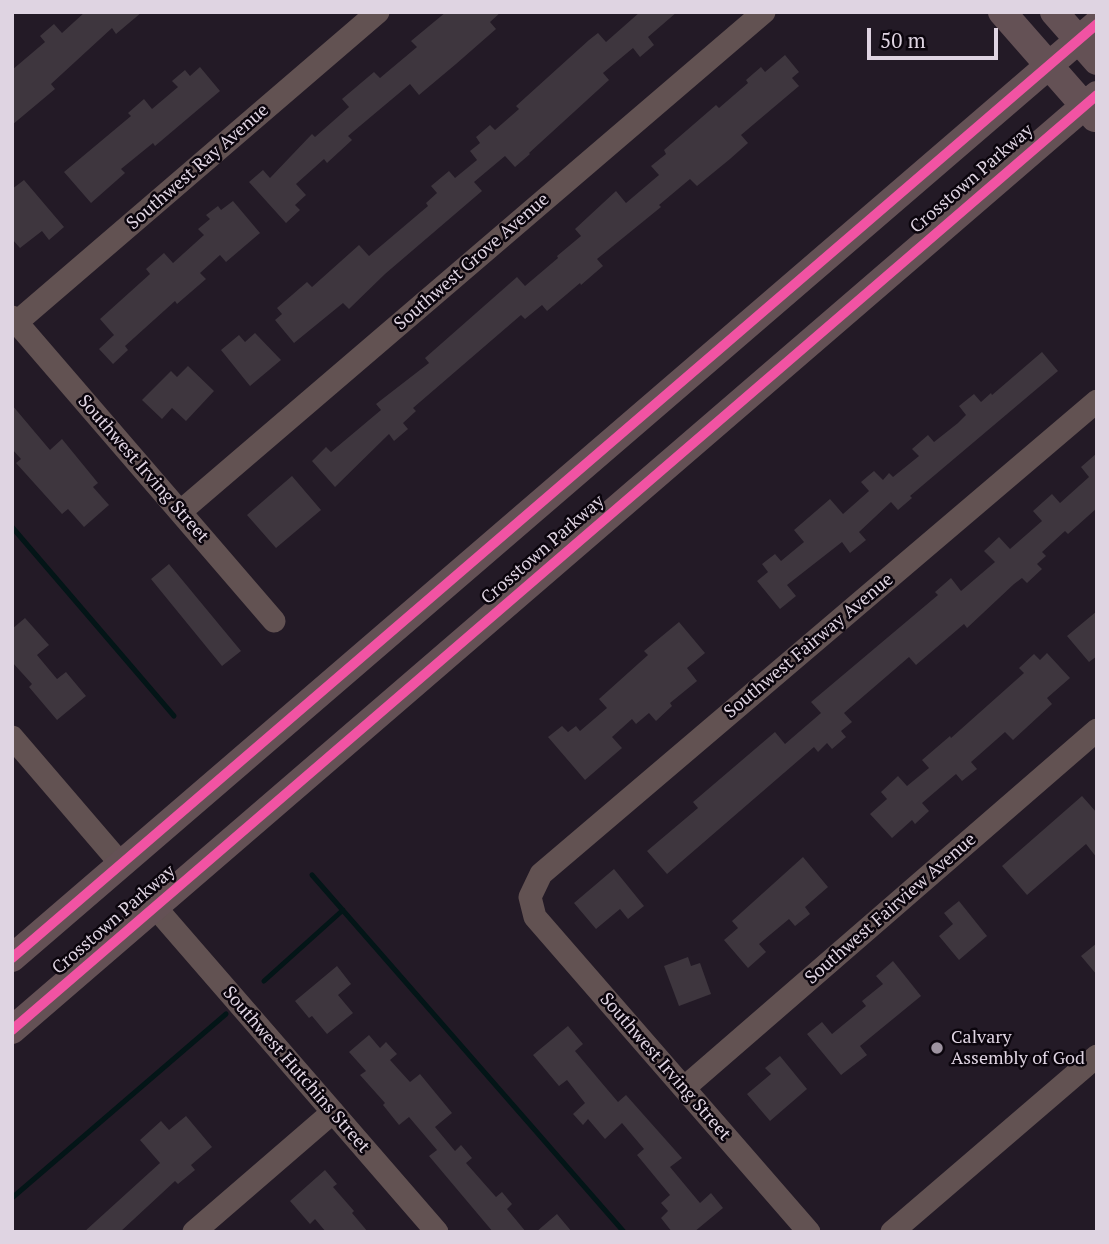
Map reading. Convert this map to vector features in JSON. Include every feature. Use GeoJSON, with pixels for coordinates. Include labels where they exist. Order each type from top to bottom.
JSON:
{"type":"FeatureCollection","features":[{"type":"Feature","properties":{"kind":"main road"},"geometry":{"type":"LineString","coordinates":[[1002,12],[1048,65],[1093,107]]}},
{"type":"Feature","properties":{"kind":"main road"},"geometry":{"type":"LineString","coordinates":[[1054,12],[1087,32],[1097,61]]}},
{"type":"Feature","properties":{"kind":"main road","name":"Crosstown Parkway"},"geometry":{"type":"LineString","coordinates":[[12,958],[1087,32]]}},
{"type":"Feature","properties":{"kind":"main road","name":"Crosstown Parkway"},"geometry":{"type":"LineString","coordinates":[[12,1030],[1093,107]]}},
{"type":"Feature","properties":{"kind":"street","name":"Southwest Ray Avenue"},"geometry":{"type":"LineString","coordinates":[[15,320],[378,12]]}},
{"type":"Feature","properties":{"kind":"street","name":"Southwest Grove Avenue"},"geometry":{"type":"LineString","coordinates":[[180,512],[764,12]]}},
{"type":"Feature","properties":{"kind":"street","name":"Southwest Irving Street"},"geometry":{"type":"LineString","coordinates":[[15,320],[274,621]]}},
{"type":"Feature","properties":{"kind":"street","name":"Southwest Fairway Avenue"},"geometry":{"type":"LineString","coordinates":[[530,897],[541,874],[1097,401]]}},
{"type":"Feature","properties":{"kind":"street","name":"Southwest Fairview Avenue"},"geometry":{"type":"LineString","coordinates":[[684,1088],[1097,730]]}},
{"type":"Feature","properties":{"kind":"street"},"geometry":{"type":"LineString","coordinates":[[12,737],[121,864]]}},
{"type":"Feature","properties":{"kind":"street","name":"Southwest Irving Street"},"geometry":{"type":"LineString","coordinates":[[530,897],[535,916],[809,1232]]}},
{"type":"Feature","properties":{"kind":"street","name":"Southwest Hutchins Street"},"geometry":{"type":"LineString","coordinates":[[155,907],[436,1232]]}},
{"type":"Feature","properties":{"kind":"street"},"geometry":{"type":"LineString","coordinates":[[892,1232],[1097,1056]]}},
{"type":"Feature","properties":{"kind":"street"},"geometry":{"type":"LineString","coordinates":[[194,1232],[333,1112]]}},
{"type":"Feature","properties":{"kind":"building"},"geometry":{"type":"Polygon","coordinates":[[[85,12],[142,12],[116,34],[112,28],[51,84],[55,89],[12,125],[12,70],[45,42],[40,36],[54,24],[62,33],[85,12]]]}},
{"type":"Feature","properties":{"kind":"building"},"geometry":{"type":"Polygon","coordinates":[[[446,12],[501,12],[490,22],[496,29],[456,64],[419,95],[410,84],[348,136],[352,140],[327,163],[324,159],[296,184],[306,195],[295,205],[300,210],[286,223],[249,182],[263,170],[270,178],[312,134],[315,137],[349,107],[342,99],[374,72],[380,78],[417,47],[411,41],[446,12]]]}},
{"type":"Feature","properties":{"kind":"building"},"geometry":{"type":"Polygon","coordinates":[[[640,12],[677,12],[648,37],[654,45],[640,57],[633,48],[603,73],[609,80],[515,167],[505,156],[474,182],[482,191],[385,274],[349,309],[343,303],[294,343],[275,320],[282,314],[277,308],[307,282],[312,287],[359,245],[369,256],[428,206],[426,203],[437,193],[431,186],[449,171],[455,178],[477,160],[470,151],[480,143],[476,137],[490,125],[495,130],[519,109],[516,106],[598,33],[606,42],[640,12]]]}},
{"type":"Feature","properties":{"kind":"building"},"geometry":{"type":"Polygon","coordinates":[[[785,55],[799,72],[792,78],[799,86],[741,135],[748,143],[697,186],[690,179],[659,205],[661,207],[597,259],[603,266],[547,311],[542,305],[525,319],[521,315],[413,408],[416,411],[403,423],[408,429],[394,441],[389,434],[335,487],[312,461],[326,447],[331,452],[381,410],[376,404],[429,363],[425,358],[517,277],[525,286],[558,258],[557,256],[581,236],[575,229],[616,191],[626,203],[659,175],[651,166],[666,154],[664,150],[716,105],[719,108],[748,83],[746,80],[761,67],[765,72],[785,55]]]}},
{"type":"Feature","properties":{"kind":"building"},"geometry":{"type":"Polygon","coordinates":[[[200,67],[220,91],[155,146],[153,143],[121,169],[125,173],[91,203],[64,172],[131,116],[128,113],[144,99],[152,109],[178,87],[172,81],[185,70],[190,76],[200,67]]]}},
{"type":"Feature","properties":{"kind":"building"},"geometry":{"type":"Polygon","coordinates":[[[24,180],[64,227],[49,240],[42,231],[20,248],[12,239],[12,189],[24,180]]]}},
{"type":"Feature","properties":{"kind":"building"},"geometry":{"type":"Polygon","coordinates":[[[233,201],[260,233],[226,262],[220,255],[200,273],[206,279],[177,304],[175,301],[125,346],[128,350],[113,364],[99,349],[114,335],[100,319],[150,274],[146,269],[164,253],[173,263],[204,235],[198,229],[210,219],[206,215],[218,206],[221,210],[233,201]]]}},
{"type":"Feature","properties":{"kind":"building"},"geometry":{"type":"Polygon","coordinates":[[[255,333],[281,360],[250,386],[221,350],[239,335],[245,342],[255,333]]]}},
{"type":"Feature","properties":{"kind":"building"},"geometry":{"type":"Polygon","coordinates":[[[1042,352],[1058,371],[910,496],[912,498],[898,510],[891,502],[859,532],[866,540],[850,553],[842,542],[787,585],[796,596],[780,609],[757,581],[768,572],[762,564],[775,554],[781,561],[804,542],[794,530],[830,499],[843,514],[869,491],[861,482],[874,471],[883,480],[889,473],[893,477],[919,456],[912,449],[928,435],[934,442],[966,415],[959,406],[974,394],[981,402],[991,393],[992,395],[1042,352]]]}},
{"type":"Feature","properties":{"kind":"building"},"geometry":{"type":"Polygon","coordinates":[[[188,366],[214,391],[186,421],[172,408],[162,419],[142,400],[171,371],[177,377],[188,366]]]}},
{"type":"Feature","properties":{"kind":"building"},"geometry":{"type":"Polygon","coordinates":[[[12,405],[50,450],[62,439],[98,483],[93,487],[109,505],[84,527],[68,509],[62,514],[16,463],[21,459],[12,449],[12,405]]]}},
{"type":"Feature","properties":{"kind":"building"},"geometry":{"type":"Polygon","coordinates":[[[1097,453],[1097,508],[1068,534],[1065,531],[1042,552],[1046,556],[1037,564],[1042,569],[1027,583],[1022,578],[1014,584],[967,628],[964,624],[916,665],[909,657],[844,713],[852,722],[841,731],[846,737],[832,749],[827,743],[818,752],[814,747],[667,874],[647,851],[698,808],[693,802],[775,732],[785,744],[821,713],[811,702],[938,595],[935,592],[951,578],[961,591],[995,562],[984,551],[999,537],[1010,549],[1042,521],[1033,511],[1052,494],[1060,503],[1089,477],[1081,467],[1097,453]]]}},
{"type":"Feature","properties":{"kind":"building"},"geometry":{"type":"Polygon","coordinates":[[[292,476],[321,510],[276,548],[247,515],[292,476]]]}},
{"type":"Feature","properties":{"kind":"building"},"geometry":{"type":"Polygon","coordinates":[[[169,564],[241,651],[222,666],[151,579],[169,564]]]}},
{"type":"Feature","properties":{"kind":"building"},"geometry":{"type":"Polygon","coordinates":[[[1097,611],[1097,656],[1089,662],[1067,636],[1097,611]]]}},
{"type":"Feature","properties":{"kind":"building"},"geometry":{"type":"Polygon","coordinates":[[[25,618],[49,645],[37,655],[57,679],[66,672],[86,696],[57,720],[29,687],[32,684],[12,662],[12,629],[25,618]]]}},
{"type":"Feature","properties":{"kind":"building"},"geometry":{"type":"Polygon","coordinates":[[[679,622],[705,653],[687,668],[697,681],[670,703],[672,706],[656,721],[649,713],[636,724],[632,719],[612,737],[622,748],[585,780],[548,737],[562,726],[568,732],[576,726],[580,731],[607,708],[599,699],[648,655],[644,651],[679,622]]]}},
{"type":"Feature","properties":{"kind":"building"},"geometry":{"type":"Polygon","coordinates":[[[1047,653],[1070,678],[1047,698],[1052,704],[1013,740],[1005,732],[971,762],[977,769],[962,781],[956,774],[922,803],[929,811],[915,824],[912,820],[892,838],[870,814],[887,799],[881,792],[898,776],[907,786],[929,768],[922,760],[1024,673],[1019,668],[1034,654],[1040,660],[1047,653]]]}},
{"type":"Feature","properties":{"kind":"building"},"geometry":{"type":"Polygon","coordinates":[[[1082,796],[1097,813],[1097,858],[1086,844],[1027,895],[1002,866],[1082,796]]]}},
{"type":"Feature","properties":{"kind":"building"},"geometry":{"type":"Polygon","coordinates":[[[803,857],[828,887],[805,907],[810,914],[795,926],[789,919],[759,944],[766,952],[748,968],[724,940],[738,928],[732,921],[803,857]]]}},
{"type":"Feature","properties":{"kind":"building"},"geometry":{"type":"Polygon","coordinates":[[[614,869],[644,906],[628,919],[620,909],[596,929],[574,903],[614,869]]]}},
{"type":"Feature","properties":{"kind":"building"},"geometry":{"type":"Polygon","coordinates":[[[959,901],[987,936],[959,960],[939,936],[953,924],[944,913],[959,901]]]}},
{"type":"Feature","properties":{"kind":"building"},"geometry":{"type":"Polygon","coordinates":[[[1097,943],[1097,975],[1081,956],[1097,943]]]}},
{"type":"Feature","properties":{"kind":"building"},"geometry":{"type":"Polygon","coordinates":[[[688,957],[691,966],[700,963],[711,994],[679,1006],[664,966],[688,957]]]}},
{"type":"Feature","properties":{"kind":"building"},"geometry":{"type":"Polygon","coordinates":[[[893,961],[921,996],[860,1046],[867,1055],[841,1075],[807,1034],[822,1022],[832,1034],[866,1006],[862,1001],[883,984],[876,976],[893,961]]]}},
{"type":"Feature","properties":{"kind":"building"},"geometry":{"type":"Polygon","coordinates":[[[337,966],[351,984],[338,995],[353,1013],[327,1034],[295,1001],[337,966]]]}},
{"type":"Feature","properties":{"kind":"building"},"geometry":{"type":"Polygon","coordinates":[[[568,1026],[583,1044],[575,1051],[618,1102],[626,1095],[682,1158],[670,1167],[700,1203],[711,1193],[723,1208],[694,1232],[672,1232],[661,1218],[668,1211],[661,1203],[670,1195],[637,1155],[644,1149],[622,1123],[605,1139],[588,1119],[583,1125],[573,1114],[585,1103],[567,1080],[559,1086],[533,1055],[568,1026]]]}},
{"type":"Feature","properties":{"kind":"building"},"geometry":{"type":"Polygon","coordinates":[[[369,1035],[380,1048],[386,1042],[397,1054],[390,1060],[410,1082],[420,1074],[452,1113],[435,1127],[455,1151],[461,1145],[472,1158],[466,1163],[496,1197],[502,1192],[512,1204],[507,1209],[526,1232],[493,1232],[429,1156],[437,1150],[409,1117],[399,1125],[383,1105],[385,1103],[360,1075],[366,1071],[349,1052],[369,1035]]]}},
{"type":"Feature","properties":{"kind":"building"},"geometry":{"type":"Polygon","coordinates":[[[780,1056],[807,1089],[770,1121],[747,1094],[771,1074],[765,1068],[780,1056]]]}},
{"type":"Feature","properties":{"kind":"building"},"geometry":{"type":"Polygon","coordinates":[[[186,1116],[212,1147],[191,1165],[195,1170],[178,1184],[175,1181],[120,1232],[84,1232],[160,1163],[140,1140],[161,1121],[169,1130],[186,1116]]]}},
{"type":"Feature","properties":{"kind":"building"},"geometry":{"type":"Polygon","coordinates":[[[325,1170],[337,1184],[333,1187],[368,1232],[326,1232],[315,1219],[310,1224],[290,1201],[325,1170]]]}},
{"type":"Feature","properties":{"kind":"building"},"geometry":{"type":"Polygon","coordinates":[[[557,1214],[572,1232],[536,1232],[557,1214]]]}},
{"type":"Feature","properties":{"kind":"waterway"},"geometry":{"type":"LineString","coordinates":[[12,527],[174,716]]}},
{"type":"Feature","properties":{"kind":"waterway"},"geometry":{"type":"LineString","coordinates":[[312,875],[624,1232]]}},
{"type":"Feature","properties":{"kind":"waterway"},"geometry":{"type":"LineString","coordinates":[[264,981],[343,910]]}},
{"type":"Feature","properties":{"kind":"waterway"},"geometry":{"type":"LineString","coordinates":[[12,1198],[226,1014]]}},
{"type":"Feature","properties":{"kind":"cycle path"},"geometry":{"type":"LineString","coordinates":[[12,958],[1097,24]]}},
{"type":"Feature","properties":{"kind":"cycle path"},"geometry":{"type":"LineString","coordinates":[[12,1030],[1097,95]]}},
{"type":"Feature","properties":{"kind":"place","name":"Calvary Assembly of God"},"geometry":{"type":"Point","coordinates":[937,1048]}}]}
